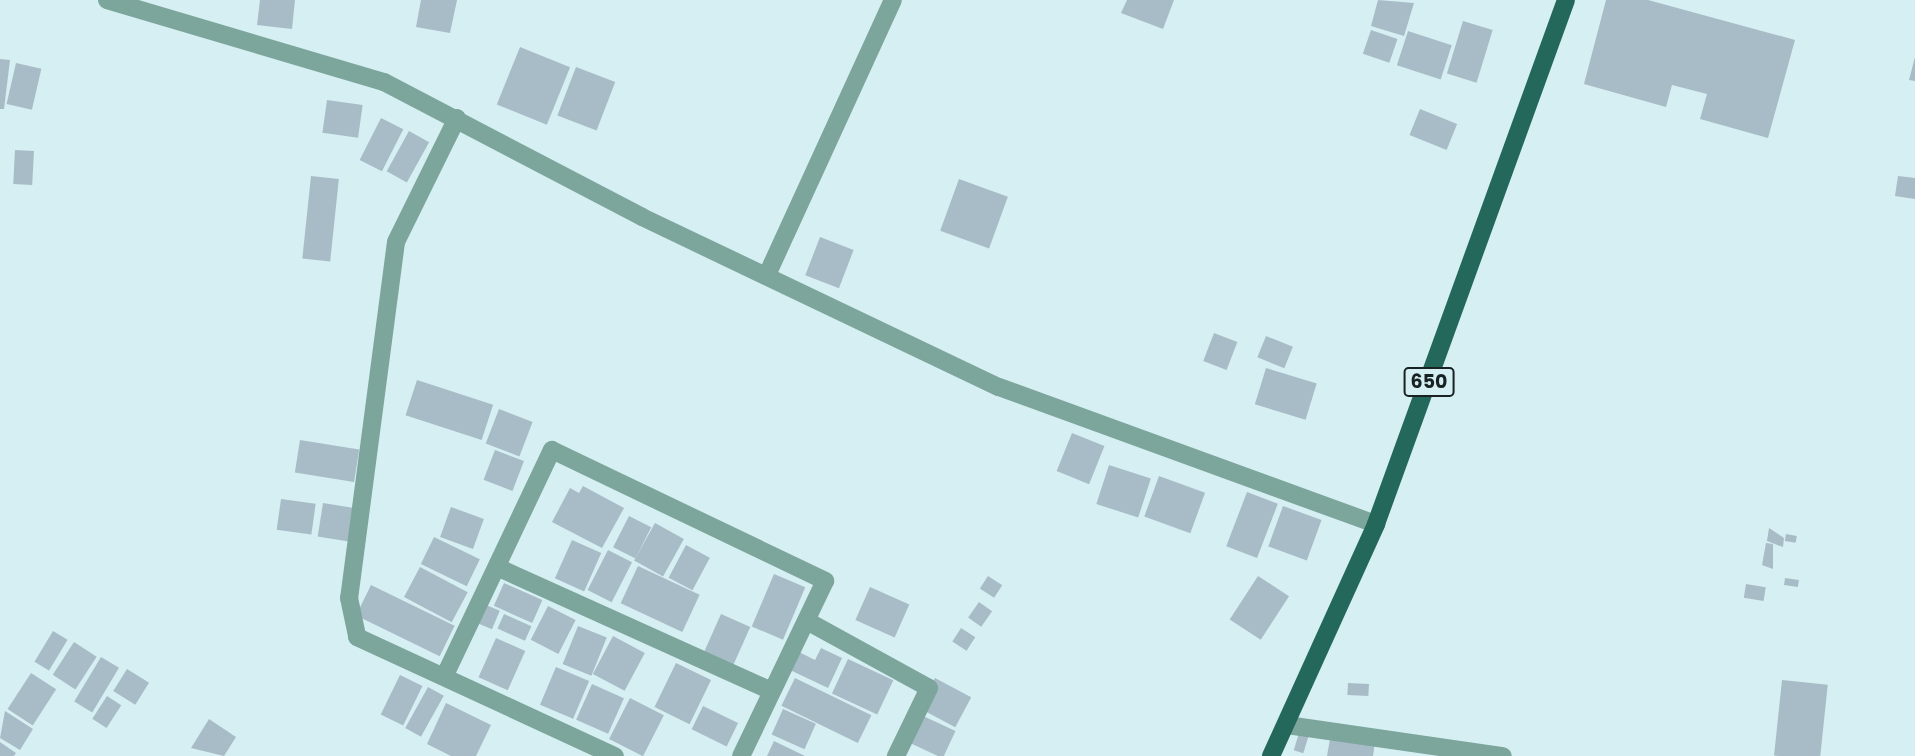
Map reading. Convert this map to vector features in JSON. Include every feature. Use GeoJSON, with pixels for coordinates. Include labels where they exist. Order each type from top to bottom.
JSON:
{"type":"FeatureCollection","features":[{"type":"Feature","properties":{"kind":"main road","name":"650"},"geometry":{"type":"LineString","coordinates":[[1271,756],[1376,524],[1566,0]]}},
{"type":"Feature","properties":{"kind":"street"},"geometry":{"type":"LineString","coordinates":[[107,0],[314,57],[457,118],[767,275],[999,387],[1376,524]]}},
{"type":"Feature","properties":{"kind":"street"},"geometry":{"type":"LineString","coordinates":[[767,275],[893,0]]}},
{"type":"Feature","properties":{"kind":"street"},"geometry":{"type":"LineString","coordinates":[[457,118],[396,242],[349,598],[357,637],[446,673],[615,756]]}},
{"type":"Feature","properties":{"kind":"street"},"geometry":{"type":"LineString","coordinates":[[446,673],[499,568],[552,450],[825,582],[741,756]]}},
{"type":"Feature","properties":{"kind":"street"},"geometry":{"type":"LineString","coordinates":[[499,568],[772,691]]}},
{"type":"Feature","properties":{"kind":"street"},"geometry":{"type":"LineString","coordinates":[[807,621],[929,688],[896,756]]}},
{"type":"Feature","properties":{"kind":"street"},"geometry":{"type":"LineString","coordinates":[[1287,725],[1503,756]]}},
{"type":"Feature","properties":{"kind":"building"},"geometry":{"type":"Polygon","coordinates":[[[260,0],[295,0],[292,29],[257,25],[260,0]]]}},
{"type":"Feature","properties":{"kind":"building"},"geometry":{"type":"Polygon","coordinates":[[[421,0],[457,0],[450,33],[416,27],[421,0]]]}},
{"type":"Feature","properties":{"kind":"building"},"geometry":{"type":"Polygon","coordinates":[[[1127,0],[1174,0],[1163,29],[1121,13],[1127,0]]]}},
{"type":"Feature","properties":{"kind":"building"},"geometry":{"type":"Polygon","coordinates":[[[1378,0],[1414,3],[1404,36],[1371,26],[1378,0]]]}},
{"type":"Feature","properties":{"kind":"building"},"geometry":{"type":"Polygon","coordinates":[[[1606,0],[1648,0],[1795,40],[1768,138],[1700,119],[1707,94],[1672,85],[1666,107],[1584,84],[1606,0]]]}},
{"type":"Feature","properties":{"kind":"building"},"geometry":{"type":"Polygon","coordinates":[[[1463,21],[1493,30],[1477,83],[1447,74],[1463,21]]]}},
{"type":"Feature","properties":{"kind":"building"},"geometry":{"type":"Polygon","coordinates":[[[1371,30],[1397,39],[1389,63],[1363,54],[1371,30]]]}},
{"type":"Feature","properties":{"kind":"building"},"geometry":{"type":"Polygon","coordinates":[[[1408,31],[1452,45],[1441,79],[1397,65],[1408,31]]]}},
{"type":"Feature","properties":{"kind":"building"},"geometry":{"type":"Polygon","coordinates":[[[520,47],[570,67],[547,125],[497,104],[520,47]]]}},
{"type":"Feature","properties":{"kind":"building"},"geometry":{"type":"Polygon","coordinates":[[[1915,57],[1915,81],[1909,80],[1915,57]]]}},
{"type":"Feature","properties":{"kind":"building"},"geometry":{"type":"Polygon","coordinates":[[[0,59],[10,60],[4,109],[0,109],[0,59]]]}},
{"type":"Feature","properties":{"kind":"building"},"geometry":{"type":"Polygon","coordinates":[[[16,63],[41,69],[32,110],[7,104],[16,63]]]}},
{"type":"Feature","properties":{"kind":"building"},"geometry":{"type":"Polygon","coordinates":[[[576,67],[615,82],[597,131],[557,116],[576,67]]]}},
{"type":"Feature","properties":{"kind":"building"},"geometry":{"type":"Polygon","coordinates":[[[327,100],[363,105],[358,138],[322,133],[327,100]]]}},
{"type":"Feature","properties":{"kind":"building"},"geometry":{"type":"Polygon","coordinates":[[[1420,109],[1457,124],[1447,150],[1410,135],[1420,109]]]}},
{"type":"Feature","properties":{"kind":"building"},"geometry":{"type":"Polygon","coordinates":[[[381,118],[403,129],[382,171],[360,160],[381,118]]]}},
{"type":"Feature","properties":{"kind":"building"},"geometry":{"type":"Polygon","coordinates":[[[409,131],[429,142],[407,182],[387,171],[409,131]]]}},
{"type":"Feature","properties":{"kind":"building"},"geometry":{"type":"Polygon","coordinates":[[[15,150],[34,151],[32,185],[13,184],[15,150]]]}},
{"type":"Feature","properties":{"kind":"building"},"geometry":{"type":"Polygon","coordinates":[[[311,176],[339,179],[330,261],[302,259],[311,176]]]}},
{"type":"Feature","properties":{"kind":"building"},"geometry":{"type":"Polygon","coordinates":[[[1898,176],[1915,178],[1915,199],[1895,196],[1898,176]]]}},
{"type":"Feature","properties":{"kind":"building"},"geometry":{"type":"Polygon","coordinates":[[[959,179],[1008,197],[989,248],[940,231],[959,179]]]}},
{"type":"Feature","properties":{"kind":"building"},"geometry":{"type":"Polygon","coordinates":[[[820,237],[854,250],[839,288],[805,275],[820,237]]]}},
{"type":"Feature","properties":{"kind":"building"},"geometry":{"type":"Polygon","coordinates":[[[1214,333],[1237,342],[1227,370],[1203,361],[1214,333]]]}},
{"type":"Feature","properties":{"kind":"building"},"geometry":{"type":"Polygon","coordinates":[[[1266,336],[1293,347],[1284,368],[1257,357],[1266,336]]]}},
{"type":"Feature","properties":{"kind":"building"},"geometry":{"type":"Polygon","coordinates":[[[1266,368],[1317,383],[1306,420],[1255,404],[1266,368]]]}},
{"type":"Feature","properties":{"kind":"building"},"geometry":{"type":"Polygon","coordinates":[[[417,380],[493,405],[482,440],[406,415],[417,380]]]}},
{"type":"Feature","properties":{"kind":"building"},"geometry":{"type":"Polygon","coordinates":[[[499,409],[533,422],[519,456],[486,444],[499,409]]]}},
{"type":"Feature","properties":{"kind":"building"},"geometry":{"type":"Polygon","coordinates":[[[1072,433],[1104,446],[1089,484],[1057,471],[1072,433]]]}},
{"type":"Feature","properties":{"kind":"building"},"geometry":{"type":"Polygon","coordinates":[[[300,440],[359,449],[354,482],[295,473],[300,440]]]}},
{"type":"Feature","properties":{"kind":"building"},"geometry":{"type":"Polygon","coordinates":[[[495,450],[524,461],[512,491],[484,480],[495,450]]]}},
{"type":"Feature","properties":{"kind":"building"},"geometry":{"type":"Polygon","coordinates":[[[1109,465],[1151,479],[1138,518],[1096,504],[1109,465]]]}},
{"type":"Feature","properties":{"kind":"building"},"geometry":{"type":"Polygon","coordinates":[[[1159,476],[1205,493],[1190,533],[1144,516],[1159,476]]]}},
{"type":"Feature","properties":{"kind":"building"},"geometry":{"type":"Polygon","coordinates":[[[583,486],[624,508],[602,548],[552,522],[570,488],[579,493],[583,486]]]}},
{"type":"Feature","properties":{"kind":"building"},"geometry":{"type":"Polygon","coordinates":[[[1247,492],[1278,504],[1257,558],[1226,546],[1247,492]]]}},
{"type":"Feature","properties":{"kind":"building"},"geometry":{"type":"Polygon","coordinates":[[[281,499],[316,504],[311,535],[277,530],[281,499]]]}},
{"type":"Feature","properties":{"kind":"building"},"geometry":{"type":"Polygon","coordinates":[[[323,503],[356,508],[350,542],[318,537],[323,503]]]}},
{"type":"Feature","properties":{"kind":"building"},"geometry":{"type":"Polygon","coordinates":[[[1283,506],[1322,520],[1307,560],[1268,546],[1283,506]]]}},
{"type":"Feature","properties":{"kind":"building"},"geometry":{"type":"Polygon","coordinates":[[[451,507],[484,519],[473,549],[440,537],[451,507]]]}},
{"type":"Feature","properties":{"kind":"building"},"geometry":{"type":"Polygon","coordinates":[[[629,516],[651,527],[635,559],[613,547],[629,516]]]}},
{"type":"Feature","properties":{"kind":"building"},"geometry":{"type":"Polygon","coordinates":[[[655,523],[684,539],[663,577],[634,561],[655,523]]]}},
{"type":"Feature","properties":{"kind":"building"},"geometry":{"type":"Polygon","coordinates":[[[1769,528],[1784,538],[1783,547],[1767,541],[1769,528]]]}},
{"type":"Feature","properties":{"kind":"building"},"geometry":{"type":"Polygon","coordinates":[[[1786,534],[1797,536],[1796,543],[1785,541],[1786,534]]]}},
{"type":"Feature","properties":{"kind":"building"},"geometry":{"type":"Polygon","coordinates":[[[434,537],[480,559],[467,586],[421,564],[434,537]]]}},
{"type":"Feature","properties":{"kind":"building"},"geometry":{"type":"Polygon","coordinates":[[[572,540],[601,553],[584,591],[555,578],[572,540]]]}},
{"type":"Feature","properties":{"kind":"building"},"geometry":{"type":"Polygon","coordinates":[[[1766,543],[1773,544],[1773,569],[1762,565],[1766,543]]]}},
{"type":"Feature","properties":{"kind":"building"},"geometry":{"type":"Polygon","coordinates":[[[686,545],[710,558],[692,590],[669,578],[686,545]]]}},
{"type":"Feature","properties":{"kind":"building"},"geometry":{"type":"Polygon","coordinates":[[[608,550],[632,562],[612,602],[588,590],[608,550]]]}},
{"type":"Feature","properties":{"kind":"building"},"geometry":{"type":"Polygon","coordinates":[[[638,566],[700,595],[682,632],[621,603],[638,566]]]}},
{"type":"Feature","properties":{"kind":"building"},"geometry":{"type":"Polygon","coordinates":[[[420,567],[468,592],[452,622],[404,597],[420,567]]]}},
{"type":"Feature","properties":{"kind":"building"},"geometry":{"type":"Polygon","coordinates":[[[774,574],[805,587],[783,640],[752,626],[774,574]]]}},
{"type":"Feature","properties":{"kind":"building"},"geometry":{"type":"Polygon","coordinates":[[[988,576],[1002,585],[994,598],[980,589],[988,576]]]}},
{"type":"Feature","properties":{"kind":"building"},"geometry":{"type":"Polygon","coordinates":[[[1258,576],[1289,596],[1261,640],[1230,620],[1258,576]]]}},
{"type":"Feature","properties":{"kind":"building"},"geometry":{"type":"Polygon","coordinates":[[[1785,578],[1799,580],[1798,587],[1784,585],[1785,578]]]}},
{"type":"Feature","properties":{"kind":"building"},"geometry":{"type":"Polygon","coordinates":[[[504,583],[542,600],[532,623],[494,606],[504,583]]]}},
{"type":"Feature","properties":{"kind":"building"},"geometry":{"type":"Polygon","coordinates":[[[1746,584],[1766,587],[1764,601],[1744,598],[1746,584]]]}},
{"type":"Feature","properties":{"kind":"building"},"geometry":{"type":"Polygon","coordinates":[[[371,585],[455,626],[440,656],[356,616],[371,585]]]}},
{"type":"Feature","properties":{"kind":"building"},"geometry":{"type":"Polygon","coordinates":[[[870,587],[909,604],[895,637],[855,620],[870,587]]]}},
{"type":"Feature","properties":{"kind":"building"},"geometry":{"type":"Polygon","coordinates":[[[979,602],[992,611],[981,627],[968,618],[979,602]]]}},
{"type":"Feature","properties":{"kind":"building"},"geometry":{"type":"Polygon","coordinates":[[[486,605],[500,611],[492,629],[478,623],[486,605]]]}},
{"type":"Feature","properties":{"kind":"building"},"geometry":{"type":"Polygon","coordinates":[[[548,606],[576,620],[558,654],[531,640],[548,606]]]}},
{"type":"Feature","properties":{"kind":"building"},"geometry":{"type":"Polygon","coordinates":[[[504,614],[531,626],[525,641],[497,629],[504,614]]]}},
{"type":"Feature","properties":{"kind":"building"},"geometry":{"type":"Polygon","coordinates":[[[721,614],[750,627],[732,667],[703,654],[721,614]]]}},
{"type":"Feature","properties":{"kind":"building"},"geometry":{"type":"Polygon","coordinates":[[[578,626],[607,638],[591,676],[563,664],[578,626]]]}},
{"type":"Feature","properties":{"kind":"building"},"geometry":{"type":"Polygon","coordinates":[[[961,628],[975,637],[967,651],[952,641],[961,628]]]}},
{"type":"Feature","properties":{"kind":"building"},"geometry":{"type":"Polygon","coordinates":[[[53,631],[68,640],[49,671],[34,662],[53,631]]]}},
{"type":"Feature","properties":{"kind":"building"},"geometry":{"type":"Polygon","coordinates":[[[613,636],[645,653],[625,691],[593,674],[613,636]]]}},
{"type":"Feature","properties":{"kind":"building"},"geometry":{"type":"Polygon","coordinates":[[[496,638],[525,651],[508,690],[479,677],[496,638]]]}},
{"type":"Feature","properties":{"kind":"building"},"geometry":{"type":"Polygon","coordinates":[[[74,642],[97,657],[75,689],[53,675],[74,642]]]}},
{"type":"Feature","properties":{"kind":"building"},"geometry":{"type":"Polygon","coordinates":[[[821,648],[842,658],[828,688],[790,670],[799,652],[815,660],[821,648]]]}},
{"type":"Feature","properties":{"kind":"building"},"geometry":{"type":"Polygon","coordinates":[[[101,657],[119,668],[92,712],[74,702],[101,657]]]}},
{"type":"Feature","properties":{"kind":"building"},"geometry":{"type":"Polygon","coordinates":[[[848,659],[893,680],[877,715],[832,693],[848,659]]]}},
{"type":"Feature","properties":{"kind":"building"},"geometry":{"type":"Polygon","coordinates":[[[676,663],[711,680],[690,724],[655,707],[676,663]]]}},
{"type":"Feature","properties":{"kind":"building"},"geometry":{"type":"Polygon","coordinates":[[[556,667],[589,681],[573,719],[540,705],[556,667]]]}},
{"type":"Feature","properties":{"kind":"building"},"geometry":{"type":"Polygon","coordinates":[[[127,669],[149,683],[135,705],[113,691],[127,669]]]}},
{"type":"Feature","properties":{"kind":"building"},"geometry":{"type":"Polygon","coordinates":[[[31,673],[56,689],[33,725],[8,709],[31,673]]]}},
{"type":"Feature","properties":{"kind":"building"},"geometry":{"type":"Polygon","coordinates":[[[400,675],[422,686],[403,726],[381,715],[400,675]]]}},
{"type":"Feature","properties":{"kind":"building"},"geometry":{"type":"Polygon","coordinates":[[[795,678],[871,715],[858,743],[781,706],[795,678]]]}},
{"type":"Feature","properties":{"kind":"building"},"geometry":{"type":"Polygon","coordinates":[[[935,678],[971,697],[955,727],[919,708],[935,678]]]}},
{"type":"Feature","properties":{"kind":"building"},"geometry":{"type":"Polygon","coordinates":[[[1782,680],[1828,685],[1820,756],[1774,756],[1782,680]]]}},
{"type":"Feature","properties":{"kind":"building"},"geometry":{"type":"Polygon","coordinates":[[[1348,683],[1369,684],[1368,696],[1347,695],[1348,683]]]}},
{"type":"Feature","properties":{"kind":"building"},"geometry":{"type":"Polygon","coordinates":[[[592,684],[624,698],[608,734],[576,720],[592,684]]]}},
{"type":"Feature","properties":{"kind":"building"},"geometry":{"type":"Polygon","coordinates":[[[428,687],[444,696],[421,737],[405,728],[428,687]]]}},
{"type":"Feature","properties":{"kind":"building"},"geometry":{"type":"Polygon","coordinates":[[[107,696],[121,705],[107,728],[92,719],[107,696]]]}},
{"type":"Feature","properties":{"kind":"building"},"geometry":{"type":"Polygon","coordinates":[[[630,698],[664,715],[643,756],[609,739],[630,698]]]}},
{"type":"Feature","properties":{"kind":"building"},"geometry":{"type":"Polygon","coordinates":[[[446,703],[491,725],[476,756],[451,756],[427,744],[446,703]]]}},
{"type":"Feature","properties":{"kind":"building"},"geometry":{"type":"Polygon","coordinates":[[[703,706],[738,723],[727,746],[692,729],[703,706]]]}},
{"type":"Feature","properties":{"kind":"building"},"geometry":{"type":"Polygon","coordinates":[[[783,709],[816,724],[804,749],[772,735],[783,709]]]}},
{"type":"Feature","properties":{"kind":"building"},"geometry":{"type":"Polygon","coordinates":[[[5,711],[33,729],[20,750],[0,738],[5,711]]]}},
{"type":"Feature","properties":{"kind":"building"},"geometry":{"type":"Polygon","coordinates":[[[921,715],[955,731],[944,756],[938,756],[908,742],[921,715]]]}},
{"type":"Feature","properties":{"kind":"building"},"geometry":{"type":"Polygon","coordinates":[[[209,719],[236,737],[224,756],[191,748],[209,719]]]}},
{"type":"Feature","properties":{"kind":"building"},"geometry":{"type":"Polygon","coordinates":[[[1299,733],[1309,736],[1303,753],[1294,750],[1299,733]]]}},
{"type":"Feature","properties":{"kind":"building"},"geometry":{"type":"Polygon","coordinates":[[[1331,733],[1375,741],[1373,756],[1327,756],[1331,733]]]}},
{"type":"Feature","properties":{"kind":"building"},"geometry":{"type":"Polygon","coordinates":[[[774,741],[805,756],[767,756],[774,741]]]}},
{"type":"Feature","properties":{"kind":"building"},"geometry":{"type":"Polygon","coordinates":[[[0,742],[16,753],[14,756],[0,756],[0,742]]]}}]}
